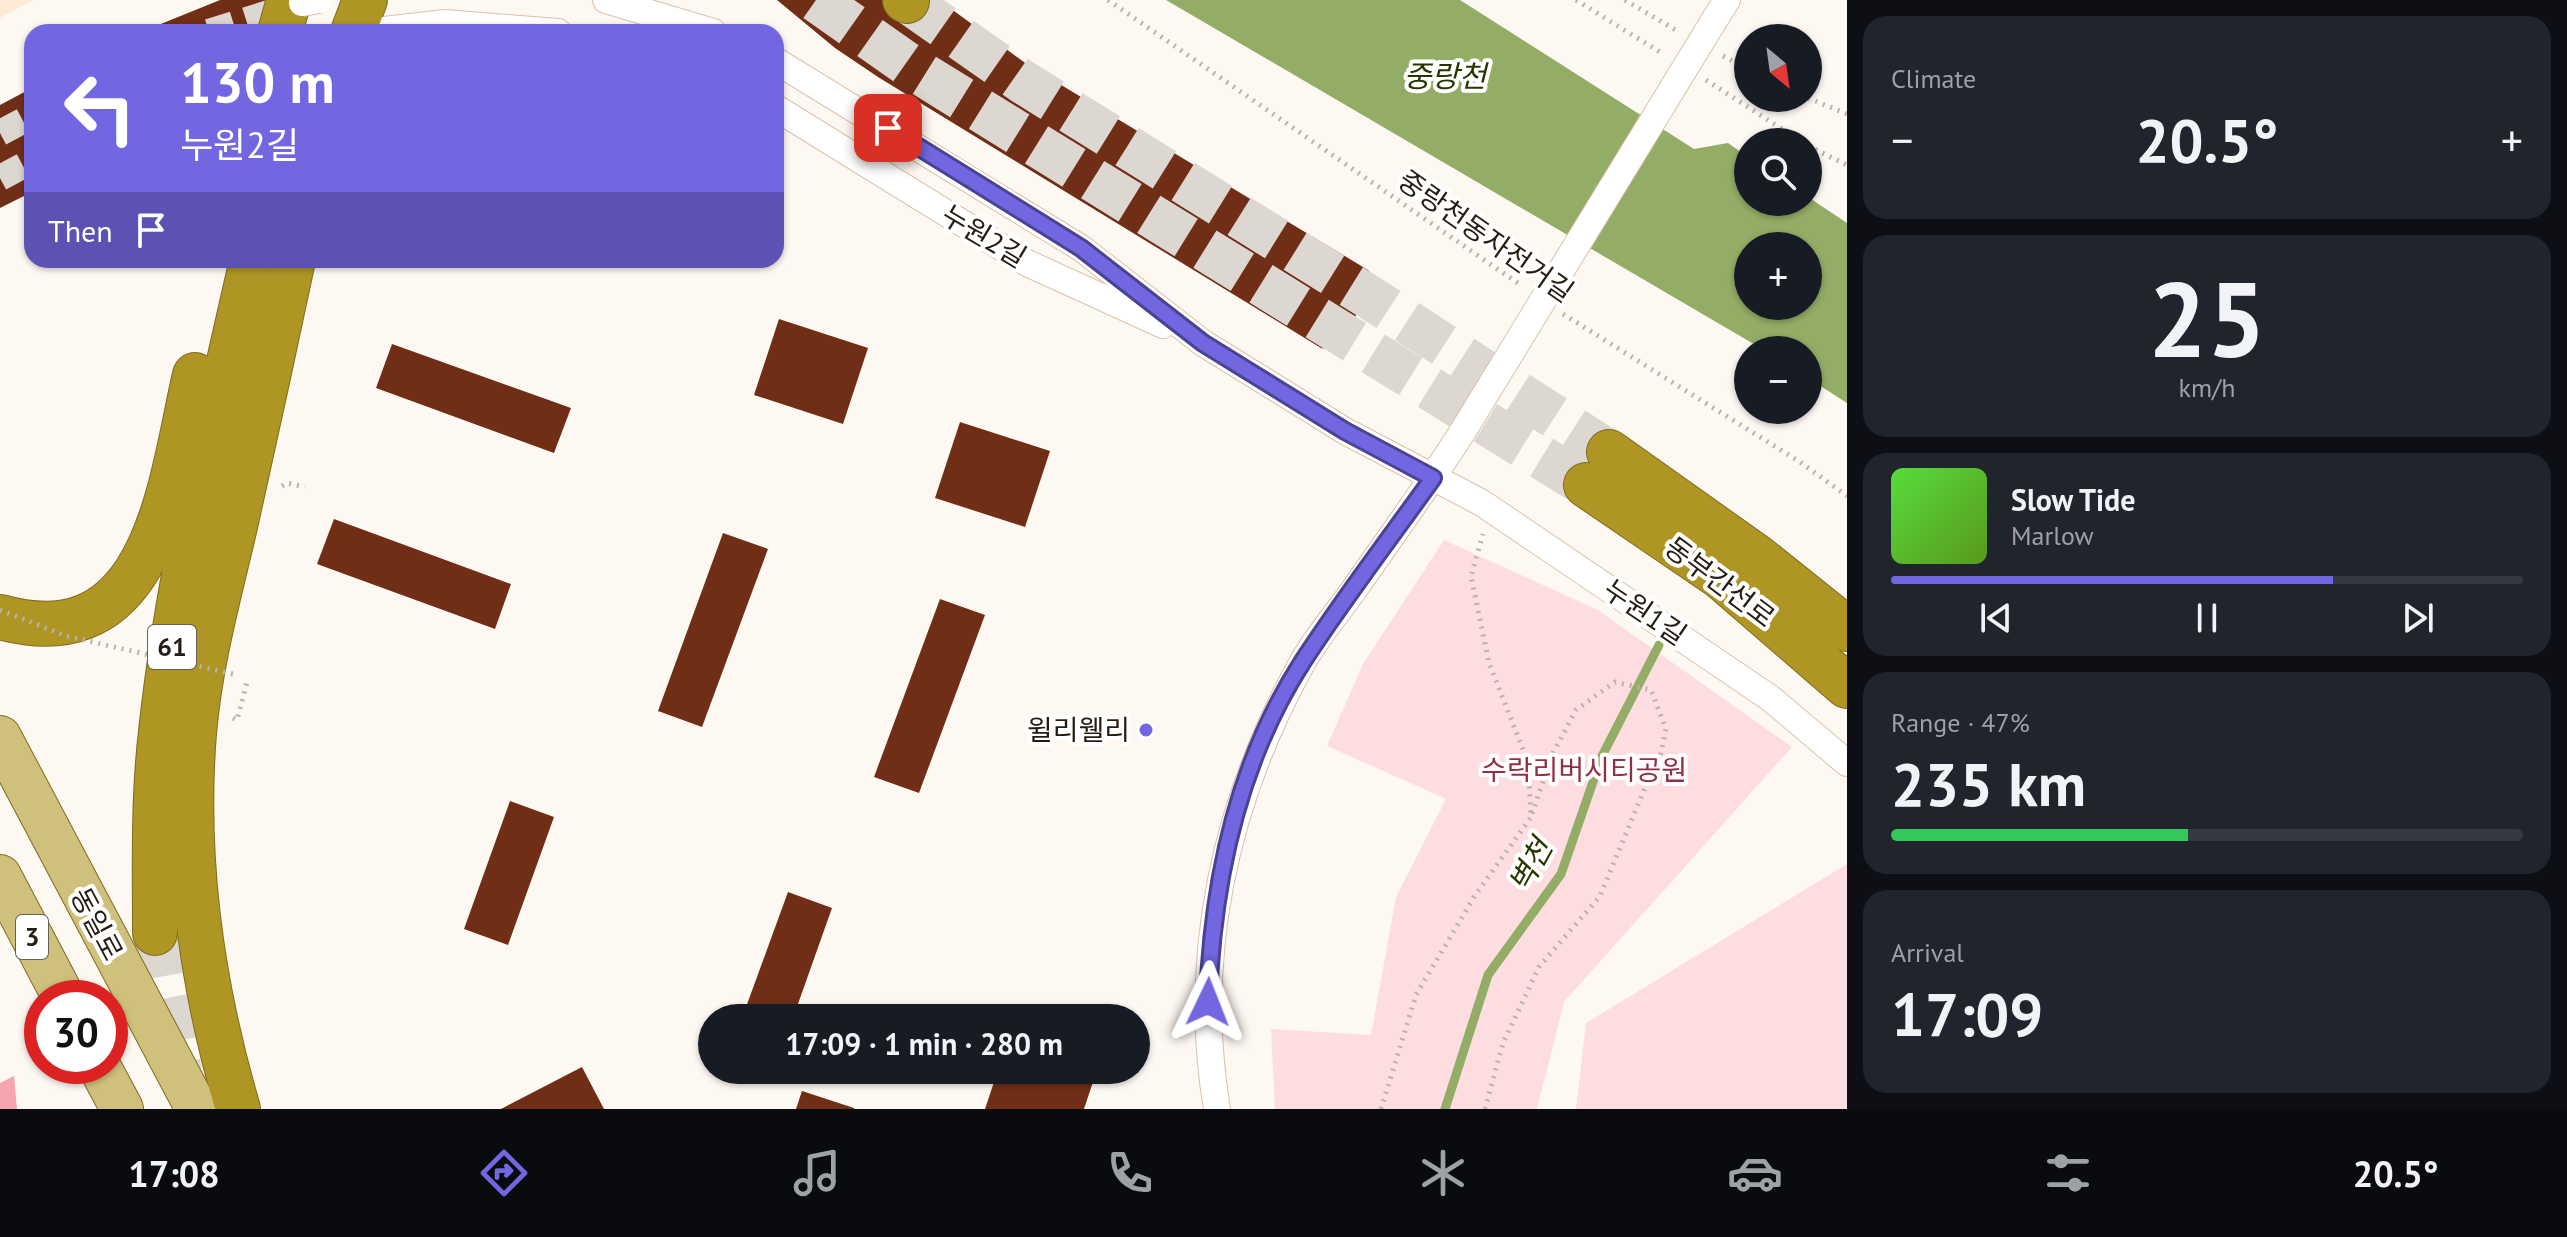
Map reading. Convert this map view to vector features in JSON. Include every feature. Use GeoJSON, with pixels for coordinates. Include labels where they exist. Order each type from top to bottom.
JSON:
{"type":"FeatureCollection","features":[{"type":"Feature","properties":{"kind":"highway"},"geometry":{"type":"LineString","coordinates":[[356,24],[365,0]]}},
{"type":"Feature","properties":{"kind":"highway"},"geometry":{"type":"LineString","coordinates":[[0,617],[52,625],[82,620],[104,609],[137,571],[158,524],[220,268]]}},
{"type":"Feature","properties":{"kind":"highway","name":"61"},"geometry":{"type":"LineString","coordinates":[[155,933],[155,809],[170,658],[201,486],[250,268]]}},
{"type":"Feature","properties":{"kind":"highway"},"geometry":{"type":"LineString","coordinates":[[238,1109],[201,940],[190,818],[194,734],[202,669],[291,268]]}},
{"type":"Feature","properties":{"kind":"highway","name":"동부간선로"},"geometry":{"type":"LineString","coordinates":[[1847,629],[1757,557],[1597,469],[1847,686]]}},
{"type":"Feature","properties":{"kind":"main road","name":"동일로"},"geometry":{"type":"LineString","coordinates":[[0,737],[197,1109]]}},
{"type":"Feature","properties":{"kind":"main road","name":"3"},"geometry":{"type":"LineString","coordinates":[[0,876],[55,980]]}},
{"type":"Feature","properties":{"kind":"main road"},"geometry":{"type":"LineString","coordinates":[[109,1084],[122,1109]]}},
{"type":"Feature","properties":{"kind":"street"},"geometry":{"type":"LineString","coordinates":[[606,0],[686,24]]}},
{"type":"Feature","properties":{"kind":"street"},"geometry":{"type":"LineString","coordinates":[[1217,1109],[1209,1016],[1210,949],[1230,832],[1259,749],[1302,663],[1433,478],[1721,9]]}},
{"type":"Feature","properties":{"kind":"street"},"geometry":{"type":"LineString","coordinates":[[436,24],[458,24]]}},
{"type":"Feature","properties":{"kind":"street","name":"누원2길"},"geometry":{"type":"LineString","coordinates":[[784,66],[1081,248],[1203,343],[1345,431],[1433,478]]}},
{"type":"Feature","properties":{"kind":"street","name":"누원2길"},"geometry":{"type":"LineString","coordinates":[[784,113],[1027,263],[1203,343]]}},
{"type":"Feature","properties":{"kind":"street","name":"누원1길"},"geometry":{"type":"LineString","coordinates":[[1433,478],[1482,503],[1649,614],[1770,698],[1847,763]]}},
{"type":"Feature","properties":{"kind":"path","name":"중랑천동자전거길"},"geometry":{"type":"LineString","coordinates":[[1108,0],[1530,291]]}},
{"type":"Feature","properties":{"kind":"path"},"geometry":{"type":"LineString","coordinates":[[1822,104],[1847,114]]}},
{"type":"Feature","properties":{"kind":"path"},"geometry":{"type":"LineString","coordinates":[[1822,153],[1847,165]]}},
{"type":"Feature","properties":{"kind":"path","name":"중랑천동자전거길"},"geometry":{"type":"LineString","coordinates":[[1554,308],[1800,462],[1847,496]]}},
{"type":"Feature","properties":{"kind":"path"},"geometry":{"type":"LineString","coordinates":[[1483,533],[1471,576],[1489,663],[1528,762],[1531,817]]}},
{"type":"Feature","properties":{"kind":"path"},"geometry":{"type":"LineString","coordinates":[[0,610],[66,636],[233,674]]}},
{"type":"Feature","properties":{"kind":"path"},"geometry":{"type":"LineString","coordinates":[[1381,1109],[1416,995],[1474,897],[1531,817],[1552,755],[1576,710],[1615,682],[1651,690],[1666,729],[1659,762],[1600,896],[1539,967],[1503,1043],[1485,1109]]}},
{"type":"Feature","properties":{"kind":"shaded area"},"geometry":{"type":"Polygon","coordinates":[[[0,0],[33,0],[0,18],[0,0]]]}},
{"type":"Feature","properties":{"kind":"shaded area"},"geometry":{"type":"Polygon","coordinates":[[[14,1076],[17,1109],[0,1109],[0,1083],[14,1076]]]}},
{"type":"Feature","properties":{"kind":"green space","name":"수락리버시티공원"},"geometry":{"type":"Polygon","coordinates":[[[1444,540],[1598,610],[1792,747],[1564,1002],[1537,1109],[1275,1109],[1271,1029],[1371,1035],[1396,897],[1446,799],[1327,746],[1363,664],[1444,540]]]}},
{"type":"Feature","properties":{"kind":"green space"},"geometry":{"type":"Polygon","coordinates":[[[1847,864],[1847,1109],[1576,1109],[1586,1023],[1847,864]]]}},
{"type":"Feature","properties":{"kind":"water","name":"중랑천"},"geometry":{"type":"Polygon","coordinates":[[[1166,0],[1460,0],[1694,149],[1728,143],[1734,147],[1734,216],[1822,216],[1822,206],[1847,223],[1847,403],[1822,387],[1822,336],[1740,336],[1166,0]]]}},
{"type":"Feature","properties":{"kind":"building"},"geometry":{"type":"Polygon","coordinates":[[[220,0],[297,0],[304,24],[161,24],[220,0]]]}},
{"type":"Feature","properties":{"kind":"building"},"geometry":{"type":"Polygon","coordinates":[[[777,0],[939,0],[1028,65],[1368,270],[1375,279],[1374,285],[1339,344],[1332,350],[1321,348],[878,77],[835,48],[777,0]]]}},
{"type":"Feature","properties":{"kind":"building"},"geometry":{"type":"Polygon","coordinates":[[[24,92],[24,196],[0,208],[0,105],[24,92]]]}},
{"type":"Feature","properties":{"kind":"building"},"geometry":{"type":"Polygon","coordinates":[[[779,319],[868,348],[843,424],[754,395],[779,319]]]}},
{"type":"Feature","properties":{"kind":"building"},"geometry":{"type":"Polygon","coordinates":[[[392,344],[571,408],[554,453],[376,388],[392,344]]]}},
{"type":"Feature","properties":{"kind":"building"},"geometry":{"type":"Polygon","coordinates":[[[960,422],[1050,451],[1025,527],[935,498],[960,422]]]}},
{"type":"Feature","properties":{"kind":"building"},"geometry":{"type":"Polygon","coordinates":[[[334,519],[511,584],[495,629],[317,564],[334,519]]]}},
{"type":"Feature","properties":{"kind":"building"},"geometry":{"type":"Polygon","coordinates":[[[723,533],[768,549],[702,727],[658,711],[723,533]]]}},
{"type":"Feature","properties":{"kind":"building"},"geometry":{"type":"Polygon","coordinates":[[[940,599],[985,615],[919,793],[874,777],[940,599]]]}},
{"type":"Feature","properties":{"kind":"building"},"geometry":{"type":"Polygon","coordinates":[[[510,801],[554,817],[508,945],[464,929],[510,801]]]}},
{"type":"Feature","properties":{"kind":"building"},"geometry":{"type":"Polygon","coordinates":[[[788,892],[832,908],[798,1004],[747,1004],[788,892]]]}},
{"type":"Feature","properties":{"kind":"building"},"geometry":{"type":"Polygon","coordinates":[[[582,1067],[604,1109],[501,1109],[582,1067]]]}},
{"type":"Feature","properties":{"kind":"building"},"geometry":{"type":"Polygon","coordinates":[[[993,1084],[1092,1084],[1084,1109],[985,1109],[993,1084]]]}},
{"type":"Feature","properties":{"kind":"building"},"geometry":{"type":"Polygon","coordinates":[[[802,1091],[854,1108],[854,1109],[796,1109],[802,1091]]]}},
{"type":"Feature","properties":{"kind":"waterway","name":"벽천"},"geometry":{"type":"LineString","coordinates":[[1445,1109],[1488,975],[1561,874],[1602,756],[1659,645]]}},
{"type":"Feature","properties":{"kind":"tunnel"},"geometry":{"type":"LineString","coordinates":[[816,0],[914,69],[1586,485]]}},
{"type":"Feature","properties":{"kind":"tunnel"},"geometry":{"type":"LineString","coordinates":[[907,1],[1023,82],[1369,297],[1609,452]]}},
{"type":"Feature","properties":{"kind":"tunnel"},"geometry":{"type":"LineString","coordinates":[[234,24],[294,5]]}},
{"type":"Feature","properties":{"kind":"tunnel"},"geometry":{"type":"LineString","coordinates":[[0,133],[24,120]]}},
{"type":"Feature","properties":{"kind":"tunnel"},"geometry":{"type":"LineString","coordinates":[[0,178],[24,165]]}},
{"type":"Feature","properties":{"kind":"tunnel"},"geometry":{"type":"LineString","coordinates":[[155,933],[180,1072]]}},
{"type":"Feature","properties":{"kind":"place","name":"윌리웰리"},"geometry":{"type":"Point","coordinates":[1146,730]}},
{"type":"Feature","properties":{"kind":"route"},"geometry":{"type":"LineString","coordinates":[[888,128],[1081,248],[1203,343],[1345,431],[1433,478],[1302,663],[1259,749],[1230,832],[1217,894],[1210,949],[1208,1002]]}}]}
